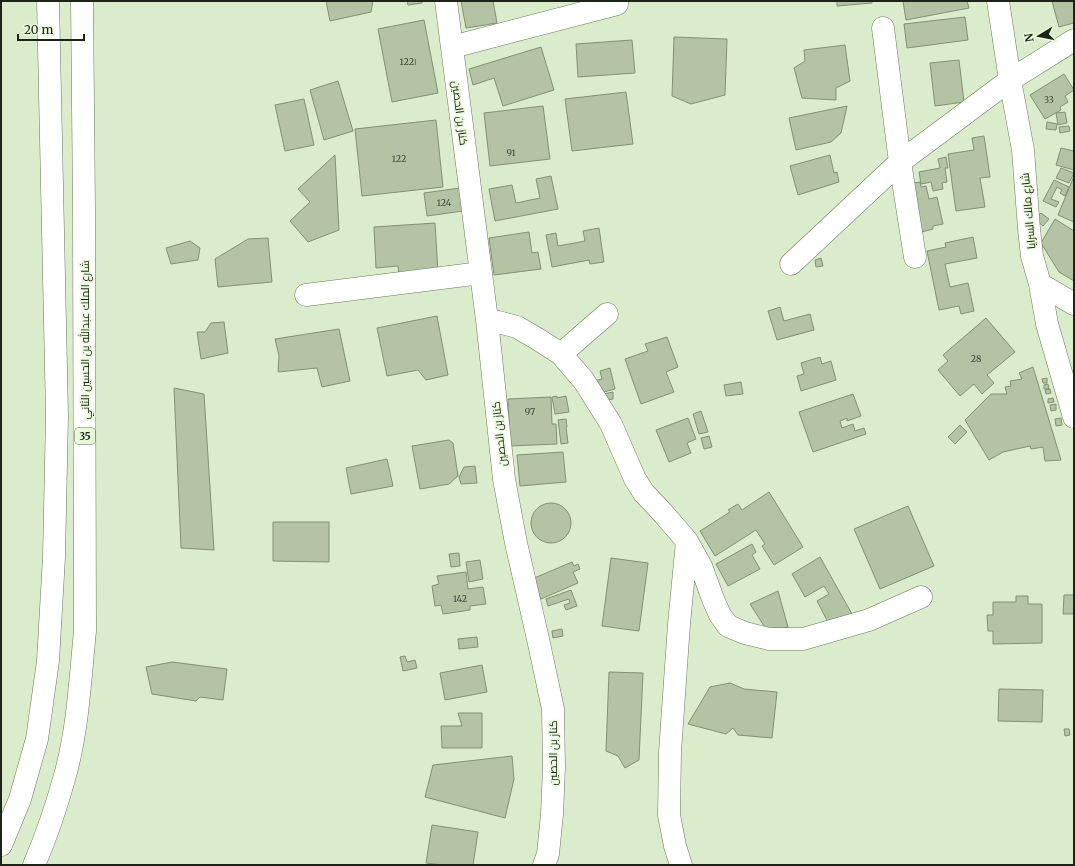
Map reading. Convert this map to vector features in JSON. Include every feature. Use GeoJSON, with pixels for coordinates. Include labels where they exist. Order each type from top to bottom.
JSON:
{"type":"FeatureCollection","features":[{"type":"Feature","properties":{"kind":"main road"},"geometry":{"type":"LineString","coordinates":[[1,845],[20,799],[37,739],[48,661],[54,557],[57,414],[48,1]]}},
{"type":"Feature","properties":{"kind":"main road","name":"شارع الملك عبدالله بن الحسين الثاني"},"geometry":{"type":"LineString","coordinates":[[34,865],[65,778],[71,750],[79,694],[85,631],[82,1]]}},
{"type":"Feature","properties":{"kind":"main road","name":"كناز بن الحصين"},"geometry":{"type":"LineString","coordinates":[[446,1],[487,320],[504,479],[516,543],[553,709],[554,767],[552,814],[548,854],[544,865]]}},
{"type":"Feature","properties":{"kind":"main road","name":"شارع مالك السرايا"},"geometry":{"type":"LineString","coordinates":[[998,1],[1010,80],[1023,150],[1032,256],[1040,284],[1048,324],[1074,417]]}},
{"type":"Feature","properties":{"kind":"main road"},"geometry":{"type":"LineString","coordinates":[[452,46],[618,4]]}},
{"type":"Feature","properties":{"kind":"main road"},"geometry":{"type":"LineString","coordinates":[[883,28],[900,162],[915,257]]}},
{"type":"Feature","properties":{"kind":"main road"},"geometry":{"type":"LineString","coordinates":[[791,264],[900,162],[1010,80],[1074,40]]}},
{"type":"Feature","properties":{"kind":"main road"},"geometry":{"type":"LineString","coordinates":[[306,295],[481,273]]}},
{"type":"Feature","properties":{"kind":"main road"},"geometry":{"type":"LineString","coordinates":[[1040,284],[1074,304]]}},
{"type":"Feature","properties":{"kind":"main road"},"geometry":{"type":"LineString","coordinates":[[561,354],[607,314]]}},
{"type":"Feature","properties":{"kind":"main road"},"geometry":{"type":"LineString","coordinates":[[487,320],[517,326],[561,354],[584,381],[611,424],[635,479],[644,493],[687,541],[701,566],[720,614],[728,626],[745,633],[769,639],[803,639],[869,620],[921,597]]}},
{"type":"Feature","properties":{"kind":"main road"},"geometry":{"type":"LineString","coordinates":[[681,865],[675,846],[669,815],[670,752],[679,624],[687,541]]}},
{"type":"Feature","properties":{"kind":"building"},"geometry":{"type":"Polygon","coordinates":[[[326,1],[373,1],[371,12],[330,21],[326,1]]]}},
{"type":"Feature","properties":{"kind":"building"},"geometry":{"type":"Polygon","coordinates":[[[407,1],[422,1],[422,3],[408,5],[407,1]]]}},
{"type":"Feature","properties":{"kind":"building"},"geometry":{"type":"Polygon","coordinates":[[[461,1],[493,1],[497,23],[466,28],[461,1]]]}},
{"type":"Feature","properties":{"kind":"building"},"geometry":{"type":"Polygon","coordinates":[[[837,1],[872,1],[872,3],[837,6],[837,1]]]}},
{"type":"Feature","properties":{"kind":"building"},"geometry":{"type":"Polygon","coordinates":[[[903,1],[967,1],[969,8],[906,20],[903,1]]]}},
{"type":"Feature","properties":{"kind":"building"},"geometry":{"type":"Polygon","coordinates":[[[1052,1],[1074,1],[1074,23],[1059,27],[1052,1]]]}},
{"type":"Feature","properties":{"kind":"building"},"geometry":{"type":"Polygon","coordinates":[[[965,17],[968,40],[907,48],[904,24],[965,17]]]}},
{"type":"Feature","properties":{"kind":"building"},"geometry":{"type":"Polygon","coordinates":[[[424,20],[438,93],[392,102],[378,29],[424,20]]]}},
{"type":"Feature","properties":{"kind":"building"},"geometry":{"type":"Polygon","coordinates":[[[674,37],[727,39],[725,95],[691,104],[672,96],[674,37]]]}},
{"type":"Feature","properties":{"kind":"building"},"geometry":{"type":"Polygon","coordinates":[[[632,40],[635,73],[578,77],[576,44],[632,40]]]}},
{"type":"Feature","properties":{"kind":"building"},"geometry":{"type":"Polygon","coordinates":[[[845,45],[850,81],[836,88],[836,100],[802,98],[794,68],[805,61],[804,50],[845,45]]]}},
{"type":"Feature","properties":{"kind":"building"},"geometry":{"type":"Polygon","coordinates":[[[541,47],[554,90],[503,106],[494,78],[473,85],[469,69],[541,47]]]}},
{"type":"Feature","properties":{"kind":"building"},"geometry":{"type":"Polygon","coordinates":[[[959,60],[964,102],[935,106],[930,63],[959,60]]]}},
{"type":"Feature","properties":{"kind":"building"},"geometry":{"type":"Polygon","coordinates":[[[1064,74],[1074,90],[1065,96],[1068,102],[1060,107],[1061,110],[1045,119],[1030,95],[1064,74]]]}},
{"type":"Feature","properties":{"kind":"building"},"geometry":{"type":"Polygon","coordinates":[[[338,81],[353,131],[324,140],[310,90],[338,81]]]}},
{"type":"Feature","properties":{"kind":"building"},"geometry":{"type":"Polygon","coordinates":[[[626,92],[633,144],[572,151],[565,99],[626,92]]]}},
{"type":"Feature","properties":{"kind":"building"},"geometry":{"type":"Polygon","coordinates":[[[304,99],[314,145],[285,151],[275,105],[304,99]]]}},
{"type":"Feature","properties":{"kind":"building"},"geometry":{"type":"Polygon","coordinates":[[[543,106],[550,159],[490,166],[484,113],[543,106]]]}},
{"type":"Feature","properties":{"kind":"building"},"geometry":{"type":"Polygon","coordinates":[[[847,106],[841,133],[831,142],[796,150],[789,118],[847,106]]]}},
{"type":"Feature","properties":{"kind":"building"},"geometry":{"type":"Polygon","coordinates":[[[1065,112],[1067,123],[1058,125],[1056,113],[1065,112]]]}},
{"type":"Feature","properties":{"kind":"building"},"geometry":{"type":"Polygon","coordinates":[[[436,120],[443,187],[362,196],[355,129],[436,120]]]}},
{"type":"Feature","properties":{"kind":"building"},"geometry":{"type":"Polygon","coordinates":[[[1047,122],[1057,124],[1056,130],[1046,129],[1047,122]]]}},
{"type":"Feature","properties":{"kind":"building"},"geometry":{"type":"Polygon","coordinates":[[[1069,126],[1070,131],[1060,133],[1059,127],[1069,126]]]}},
{"type":"Feature","properties":{"kind":"building"},"geometry":{"type":"Polygon","coordinates":[[[984,136],[990,177],[980,178],[985,207],[956,211],[948,154],[974,150],[972,138],[984,136]]]}},
{"type":"Feature","properties":{"kind":"building"},"geometry":{"type":"Polygon","coordinates":[[[1061,148],[1074,151],[1074,170],[1056,165],[1061,148]]]}},
{"type":"Feature","properties":{"kind":"building"},"geometry":{"type":"Polygon","coordinates":[[[335,155],[339,230],[308,242],[290,221],[310,202],[298,189],[335,155]]]}},
{"type":"Feature","properties":{"kind":"building"},"geometry":{"type":"Polygon","coordinates":[[[830,155],[834,173],[837,172],[839,182],[798,195],[790,166],[830,155]]]}},
{"type":"Feature","properties":{"kind":"building"},"geometry":{"type":"Polygon","coordinates":[[[946,157],[948,168],[945,168],[947,182],[942,183],[943,189],[933,191],[931,182],[921,184],[919,172],[940,168],[938,159],[946,157]]]}},
{"type":"Feature","properties":{"kind":"building"},"geometry":{"type":"Polygon","coordinates":[[[1061,168],[1074,173],[1069,183],[1056,178],[1061,168]]]}},
{"type":"Feature","properties":{"kind":"building"},"geometry":{"type":"Polygon","coordinates":[[[551,176],[558,209],[495,221],[489,189],[512,185],[516,203],[540,198],[536,179],[551,176]]]}},
{"type":"Feature","properties":{"kind":"building"},"geometry":{"type":"Polygon","coordinates":[[[1074,176],[1074,222],[1058,215],[1074,176]]]}},
{"type":"Feature","properties":{"kind":"building"},"geometry":{"type":"Polygon","coordinates":[[[1054,180],[1069,187],[1065,196],[1060,193],[1062,190],[1057,187],[1051,199],[1059,202],[1056,207],[1043,201],[1054,180]]]}},
{"type":"Feature","properties":{"kind":"building"},"geometry":{"type":"Polygon","coordinates":[[[920,182],[921,187],[926,186],[929,199],[937,197],[943,224],[933,226],[933,229],[918,233],[909,189],[915,188],[914,183],[920,182]]]}},
{"type":"Feature","properties":{"kind":"building"},"geometry":{"type":"Polygon","coordinates":[[[460,188],[463,211],[427,216],[424,193],[460,188]]]}},
{"type":"Feature","properties":{"kind":"building"},"geometry":{"type":"Polygon","coordinates":[[[1041,213],[1049,219],[1043,226],[1035,219],[1041,213]]]}},
{"type":"Feature","properties":{"kind":"building"},"geometry":{"type":"Polygon","coordinates":[[[1055,219],[1074,231],[1074,281],[1059,272],[1041,243],[1055,219]]]}},
{"type":"Feature","properties":{"kind":"building"},"geometry":{"type":"Polygon","coordinates":[[[435,223],[438,272],[399,275],[398,266],[376,268],[374,227],[435,223]]]}},
{"type":"Feature","properties":{"kind":"building"},"geometry":{"type":"Polygon","coordinates":[[[599,228],[604,262],[590,264],[589,260],[552,267],[546,235],[556,233],[558,246],[585,241],[583,231],[599,228]]]}},
{"type":"Feature","properties":{"kind":"building"},"geometry":{"type":"Polygon","coordinates":[[[529,232],[532,253],[538,252],[541,269],[494,275],[489,238],[529,232]]]}},
{"type":"Feature","properties":{"kind":"building"},"geometry":{"type":"Polygon","coordinates":[[[973,237],[977,258],[945,264],[950,287],[968,283],[974,311],[961,314],[959,306],[939,310],[927,251],[946,247],[945,243],[973,237]]]}},
{"type":"Feature","properties":{"kind":"building"},"geometry":{"type":"Polygon","coordinates":[[[268,238],[272,282],[218,287],[215,259],[248,239],[268,238]]]}},
{"type":"Feature","properties":{"kind":"building"},"geometry":{"type":"Polygon","coordinates":[[[190,241],[200,248],[198,260],[171,264],[166,248],[190,241]]]}},
{"type":"Feature","properties":{"kind":"building"},"geometry":{"type":"Polygon","coordinates":[[[821,258],[823,266],[816,267],[815,260],[821,258]]]}},
{"type":"Feature","properties":{"kind":"building"},"geometry":{"type":"Polygon","coordinates":[[[780,307],[784,321],[810,314],[814,330],[777,340],[768,311],[780,307]]]}},
{"type":"Feature","properties":{"kind":"building"},"geometry":{"type":"Polygon","coordinates":[[[437,316],[448,375],[426,380],[418,370],[387,376],[377,328],[437,316]]]}},
{"type":"Feature","properties":{"kind":"building"},"geometry":{"type":"Polygon","coordinates":[[[986,318],[1015,352],[987,375],[994,383],[982,394],[974,384],[960,396],[938,370],[948,361],[943,355],[986,318]]]}},
{"type":"Feature","properties":{"kind":"building"},"geometry":{"type":"Polygon","coordinates":[[[224,322],[228,353],[201,359],[197,332],[205,332],[211,323],[224,322]]]}},
{"type":"Feature","properties":{"kind":"building"},"geometry":{"type":"Polygon","coordinates":[[[339,329],[350,381],[322,387],[317,368],[278,372],[279,356],[275,339],[339,329]]]}},
{"type":"Feature","properties":{"kind":"building"},"geometry":{"type":"Polygon","coordinates":[[[667,337],[678,367],[666,372],[674,392],[641,404],[625,359],[648,351],[645,344],[667,337]]]}},
{"type":"Feature","properties":{"kind":"building"},"geometry":{"type":"Polygon","coordinates":[[[820,357],[822,364],[831,361],[836,380],[801,391],[797,376],[804,374],[801,363],[820,357]]]}},
{"type":"Feature","properties":{"kind":"building"},"geometry":{"type":"Polygon","coordinates":[[[1033,367],[1061,460],[1045,461],[1043,447],[1031,449],[1030,446],[1003,452],[989,460],[965,420],[991,394],[1007,394],[1005,387],[1011,386],[1010,381],[1022,379],[1019,373],[1033,367]]]}},
{"type":"Feature","properties":{"kind":"building"},"geometry":{"type":"Polygon","coordinates":[[[610,368],[615,389],[596,394],[593,381],[602,379],[600,371],[610,368]]]}},
{"type":"Feature","properties":{"kind":"building"},"geometry":{"type":"Polygon","coordinates":[[[1047,378],[1047,383],[1043,383],[1042,379],[1047,378]]]}},
{"type":"Feature","properties":{"kind":"building"},"geometry":{"type":"Polygon","coordinates":[[[741,382],[743,394],[726,396],[724,385],[741,382]]]}},
{"type":"Feature","properties":{"kind":"building"},"geometry":{"type":"Polygon","coordinates":[[[1048,384],[1049,389],[1044,389],[1044,385],[1048,384]]]}},
{"type":"Feature","properties":{"kind":"building"},"geometry":{"type":"Polygon","coordinates":[[[174,388],[204,394],[214,550],[181,548],[174,388]]]}},
{"type":"Feature","properties":{"kind":"building"},"geometry":{"type":"Polygon","coordinates":[[[1050,389],[1051,393],[1046,394],[1045,390],[1050,389]]]}},
{"type":"Feature","properties":{"kind":"building"},"geometry":{"type":"Polygon","coordinates":[[[613,392],[613,399],[599,401],[598,395],[613,392]]]}},
{"type":"Feature","properties":{"kind":"building"},"geometry":{"type":"Polygon","coordinates":[[[853,394],[861,416],[847,421],[847,418],[840,421],[842,428],[853,424],[855,431],[864,428],[866,434],[813,452],[799,412],[853,394]]]}},
{"type":"Feature","properties":{"kind":"building"},"geometry":{"type":"Polygon","coordinates":[[[557,396],[557,398],[566,396],[569,412],[555,414],[552,397],[557,396]]]}},
{"type":"Feature","properties":{"kind":"building"},"geometry":{"type":"Polygon","coordinates":[[[551,397],[552,424],[556,424],[557,444],[510,446],[508,399],[551,397]]]}},
{"type":"Feature","properties":{"kind":"building"},"geometry":{"type":"Polygon","coordinates":[[[1053,398],[1054,402],[1048,403],[1048,399],[1053,398]]]}},
{"type":"Feature","properties":{"kind":"building"},"geometry":{"type":"Polygon","coordinates":[[[1056,404],[1056,410],[1051,411],[1050,405],[1056,404]]]}},
{"type":"Feature","properties":{"kind":"building"},"geometry":{"type":"Polygon","coordinates":[[[701,411],[708,432],[699,434],[693,414],[701,411]]]}},
{"type":"Feature","properties":{"kind":"building"},"geometry":{"type":"Polygon","coordinates":[[[688,418],[696,439],[687,443],[691,453],[669,462],[656,430],[688,418]]]}},
{"type":"Feature","properties":{"kind":"building"},"geometry":{"type":"Polygon","coordinates":[[[1061,418],[1062,425],[1056,426],[1055,419],[1061,418]]]}},
{"type":"Feature","properties":{"kind":"building"},"geometry":{"type":"Polygon","coordinates":[[[566,419],[568,443],[561,444],[558,420],[566,419]]]}},
{"type":"Feature","properties":{"kind":"building"},"geometry":{"type":"Polygon","coordinates":[[[960,425],[967,432],[955,444],[948,437],[960,425]]]}},
{"type":"Feature","properties":{"kind":"building"},"geometry":{"type":"Polygon","coordinates":[[[709,436],[712,447],[704,449],[701,438],[709,436]]]}},
{"type":"Feature","properties":{"kind":"building"},"geometry":{"type":"Polygon","coordinates":[[[449,440],[453,443],[458,476],[449,484],[420,489],[412,446],[449,440]]]}},
{"type":"Feature","properties":{"kind":"building"},"geometry":{"type":"Polygon","coordinates":[[[563,452],[566,482],[520,486],[517,455],[563,452]]]}},
{"type":"Feature","properties":{"kind":"building"},"geometry":{"type":"Polygon","coordinates":[[[387,459],[393,486],[351,494],[346,468],[387,459]]]}},
{"type":"Feature","properties":{"kind":"building"},"geometry":{"type":"Polygon","coordinates":[[[475,466],[477,483],[461,484],[459,477],[464,467],[475,466]]]}},
{"type":"Feature","properties":{"kind":"building"},"geometry":{"type":"Polygon","coordinates":[[[769,492],[803,547],[774,565],[762,546],[765,544],[756,530],[715,556],[700,531],[730,512],[728,510],[738,504],[742,510],[769,492]]]}},
{"type":"Feature","properties":{"kind":"building"},"geometry":{"type":"Polygon","coordinates":[[[551,503],[559,505],[565,509],[569,515],[571,523],[569,531],[565,537],[559,541],[551,543],[543,541],[537,537],[533,531],[531,523],[533,515],[537,509],[543,505],[551,503]]]}},
{"type":"Feature","properties":{"kind":"building"},"geometry":{"type":"Polygon","coordinates":[[[908,506],[934,566],[880,589],[854,529],[908,506]]]}},
{"type":"Feature","properties":{"kind":"building"},"geometry":{"type":"Polygon","coordinates":[[[273,522],[329,522],[329,562],[273,561],[273,522]]]}},
{"type":"Feature","properties":{"kind":"building"},"geometry":{"type":"Polygon","coordinates":[[[752,544],[756,552],[752,555],[760,569],[728,586],[716,564],[752,544]]]}},
{"type":"Feature","properties":{"kind":"building"},"geometry":{"type":"Polygon","coordinates":[[[459,553],[460,566],[451,567],[449,554],[459,553]]]}},
{"type":"Feature","properties":{"kind":"building"},"geometry":{"type":"Polygon","coordinates":[[[820,557],[852,614],[830,626],[817,601],[829,594],[824,586],[805,597],[792,574],[820,557]]]}},
{"type":"Feature","properties":{"kind":"building"},"geometry":{"type":"Polygon","coordinates":[[[611,558],[648,563],[639,631],[602,626],[611,558]]]}},
{"type":"Feature","properties":{"kind":"building"},"geometry":{"type":"Polygon","coordinates":[[[480,560],[483,579],[469,582],[466,562],[480,560]]]}},
{"type":"Feature","properties":{"kind":"building"},"geometry":{"type":"Polygon","coordinates":[[[572,562],[574,566],[578,564],[580,569],[573,572],[578,583],[541,599],[532,579],[572,562]]]}},
{"type":"Feature","properties":{"kind":"building"},"geometry":{"type":"Polygon","coordinates":[[[466,572],[468,589],[483,587],[486,604],[470,606],[470,610],[443,614],[441,605],[435,606],[432,586],[439,584],[437,576],[466,572]]]}},
{"type":"Feature","properties":{"kind":"building"},"geometry":{"type":"Polygon","coordinates":[[[571,590],[577,606],[566,610],[564,605],[570,603],[569,599],[548,606],[546,599],[571,590]]]}},
{"type":"Feature","properties":{"kind":"building"},"geometry":{"type":"Polygon","coordinates":[[[778,591],[788,627],[768,632],[750,604],[778,591]]]}},
{"type":"Feature","properties":{"kind":"building"},"geometry":{"type":"Polygon","coordinates":[[[1064,595],[1074,595],[1074,614],[1063,614],[1064,595]]]}},
{"type":"Feature","properties":{"kind":"building"},"geometry":{"type":"Polygon","coordinates":[[[1016,596],[1028,596],[1028,604],[1042,604],[1042,643],[993,644],[993,631],[988,631],[987,615],[993,615],[993,602],[1016,602],[1016,596]]]}},
{"type":"Feature","properties":{"kind":"building"},"geometry":{"type":"Polygon","coordinates":[[[562,629],[563,636],[553,638],[552,631],[562,629]]]}},
{"type":"Feature","properties":{"kind":"building"},"geometry":{"type":"Polygon","coordinates":[[[477,637],[478,647],[459,649],[458,639],[477,637]]]}},
{"type":"Feature","properties":{"kind":"building"},"geometry":{"type":"Polygon","coordinates":[[[405,656],[407,662],[415,660],[417,668],[403,671],[400,657],[405,656]]]}},
{"type":"Feature","properties":{"kind":"building"},"geometry":{"type":"Polygon","coordinates":[[[172,662],[227,669],[223,700],[200,697],[196,701],[152,694],[146,667],[172,662]]]}},
{"type":"Feature","properties":{"kind":"building"},"geometry":{"type":"Polygon","coordinates":[[[482,665],[487,692],[445,700],[440,673],[482,665]]]}},
{"type":"Feature","properties":{"kind":"building"},"geometry":{"type":"Polygon","coordinates":[[[609,672],[643,673],[639,760],[625,768],[618,756],[606,751],[609,672]]]}},
{"type":"Feature","properties":{"kind":"building"},"geometry":{"type":"Polygon","coordinates":[[[730,683],[744,689],[777,692],[772,738],[738,735],[733,728],[726,734],[688,724],[710,687],[730,683]]]}},
{"type":"Feature","properties":{"kind":"building"},"geometry":{"type":"Polygon","coordinates":[[[999,689],[1043,690],[1042,722],[998,721],[999,689]]]}},
{"type":"Feature","properties":{"kind":"building"},"geometry":{"type":"Polygon","coordinates":[[[458,713],[482,713],[482,748],[442,748],[441,726],[462,726],[458,713]]]}},
{"type":"Feature","properties":{"kind":"building"},"geometry":{"type":"Polygon","coordinates":[[[1064,729],[1069,729],[1070,735],[1065,736],[1064,729]]]}},
{"type":"Feature","properties":{"kind":"building"},"geometry":{"type":"Polygon","coordinates":[[[512,756],[514,779],[505,818],[425,797],[433,765],[512,756]]]}},
{"type":"Feature","properties":{"kind":"building"},"geometry":{"type":"Polygon","coordinates":[[[432,825],[478,832],[473,865],[443,865],[426,863],[432,825]]]}}]}
